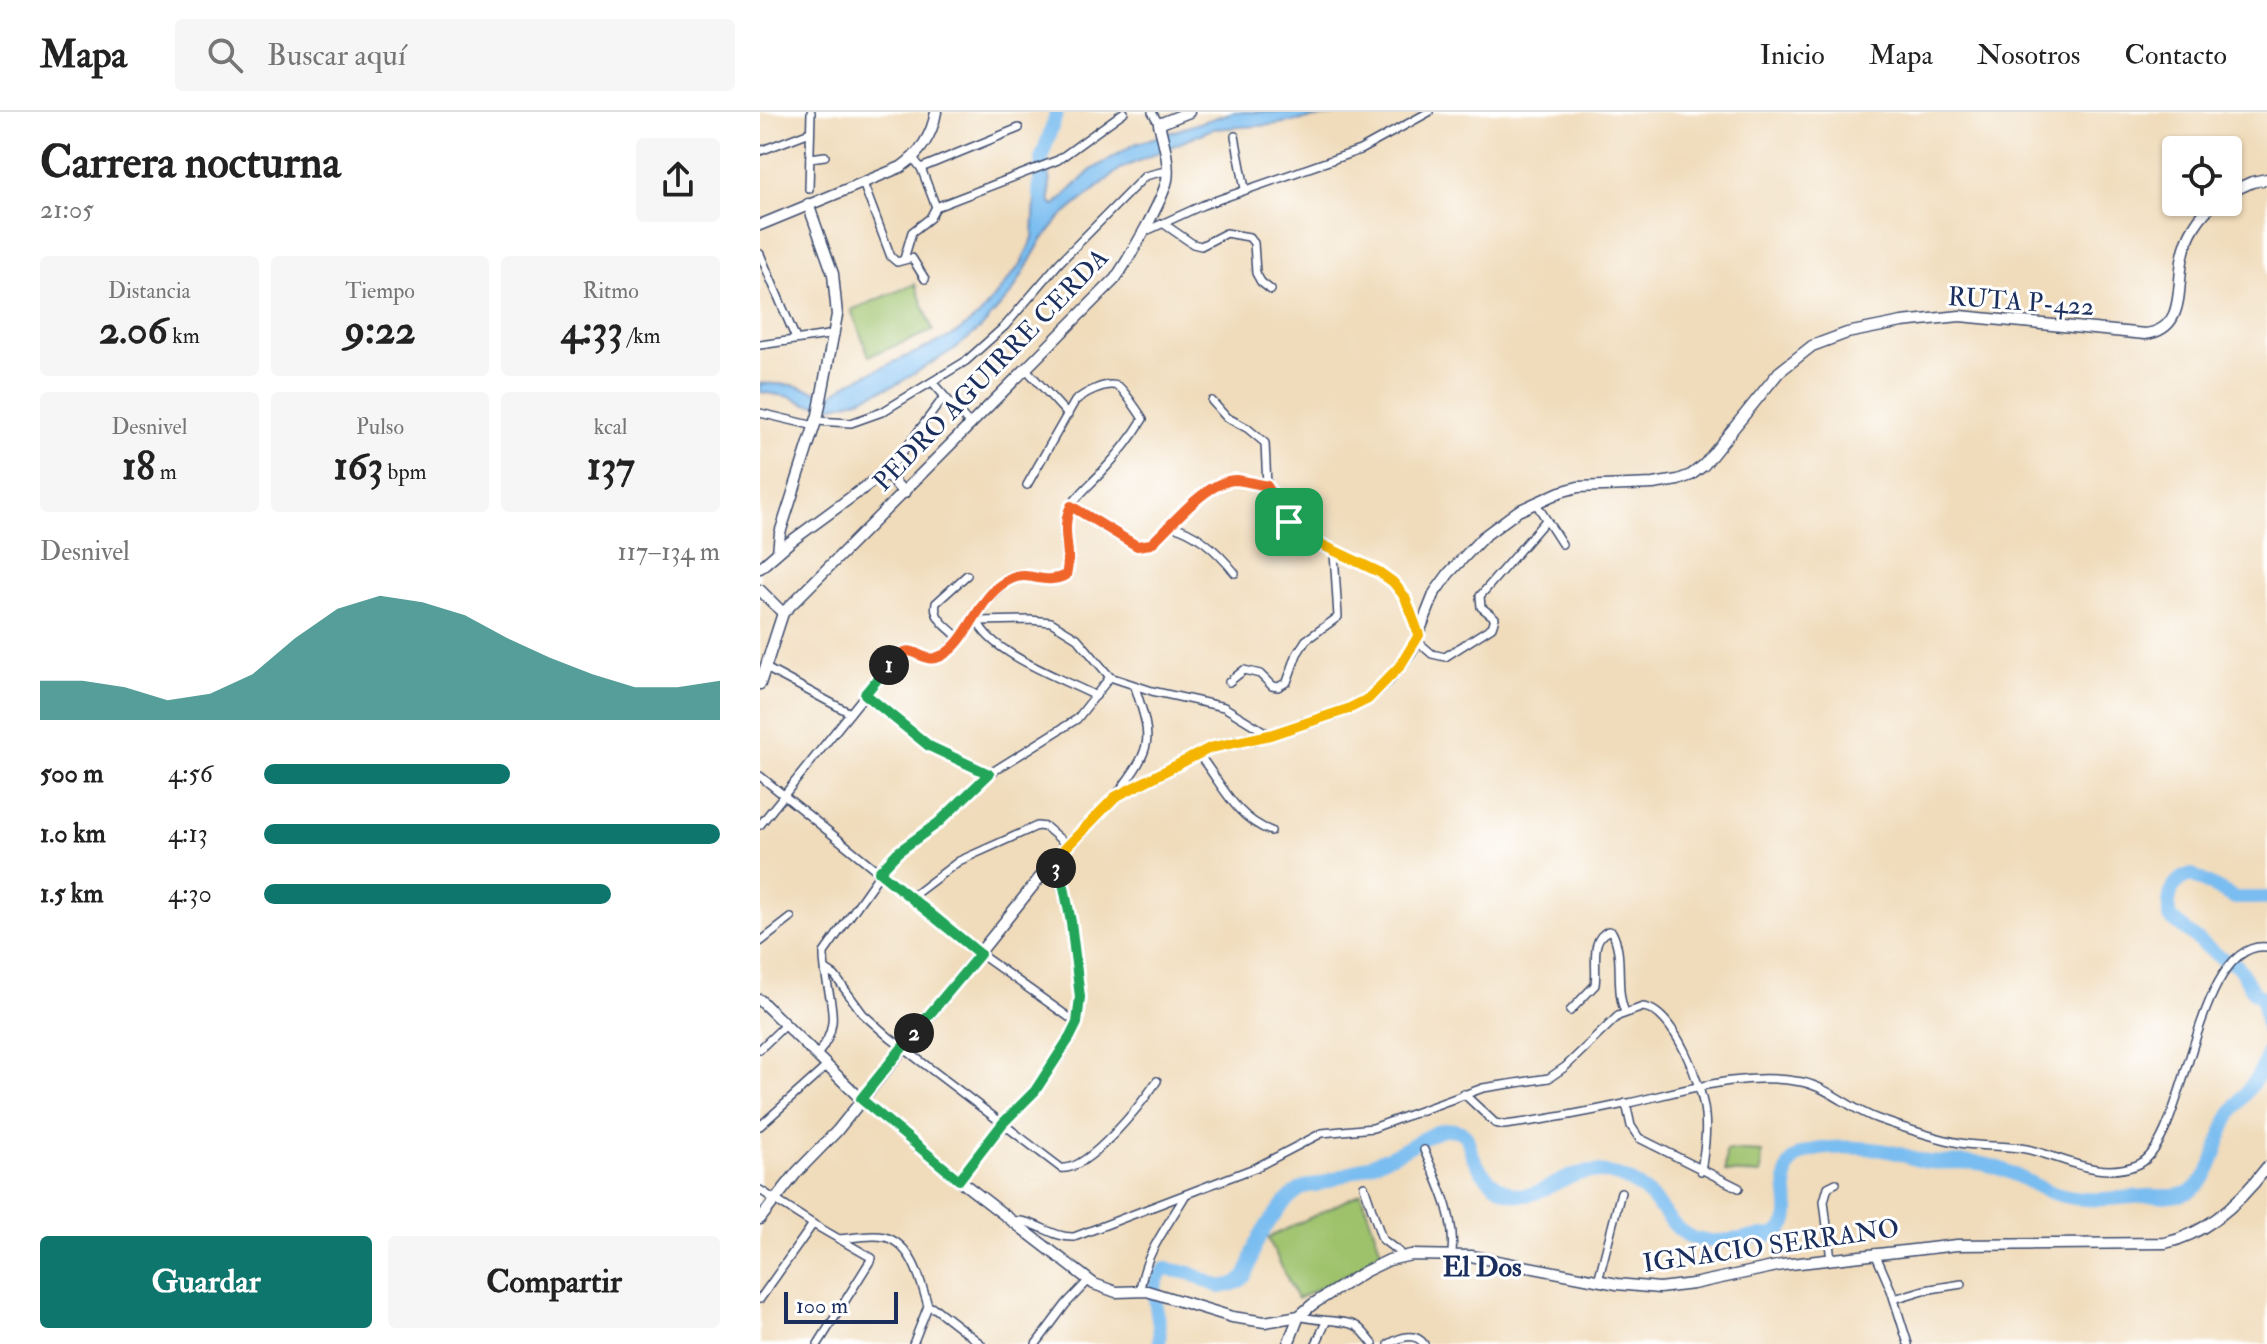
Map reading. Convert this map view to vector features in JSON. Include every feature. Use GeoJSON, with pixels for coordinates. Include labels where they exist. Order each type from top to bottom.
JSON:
{"type":"FeatureCollection","features":[{"type":"Feature","properties":{"kind":"street"},"geometry":{"type":"LineString","coordinates":[[809,189],[811,112]]}},
{"type":"Feature","properties":{"kind":"street"},"geometry":{"type":"LineString","coordinates":[[760,225],[901,167],[913,158],[929,135],[936,112]]}},
{"type":"Feature","properties":{"kind":"street"},"geometry":{"type":"LineString","coordinates":[[904,259],[912,232],[930,218],[936,207],[1064,156],[1124,112]]}},
{"type":"Feature","properties":{"kind":"street"},"geometry":{"type":"LineString","coordinates":[[760,413],[841,424],[861,421],[888,409],[966,361],[1005,326],[1059,263],[1145,176],[1167,168],[1159,127],[1152,112]]}},
{"type":"Feature","properties":{"kind":"street"},"geometry":{"type":"LineString","coordinates":[[1159,127],[1189,112]]}},
{"type":"Feature","properties":{"kind":"street"},"geometry":{"type":"LineString","coordinates":[[1142,232],[1245,189],[1360,150],[1429,112]]}},
{"type":"Feature","properties":{"kind":"street"},"geometry":{"type":"LineString","coordinates":[[921,168],[1019,128]]}},
{"type":"Feature","properties":{"kind":"street"},"geometry":{"type":"LineString","coordinates":[[760,151],[810,132]]}},
{"type":"Feature","properties":{"kind":"street"},"geometry":{"type":"LineString","coordinates":[[1235,136],[1245,189]]}},
{"type":"Feature","properties":{"kind":"street"},"geometry":{"type":"LineString","coordinates":[[810,158],[825,156]]}},
{"type":"Feature","properties":{"kind":"street"},"geometry":{"type":"LineString","coordinates":[[913,158],[921,168],[936,207]]}},
{"type":"Feature","properties":{"kind":"street","name":"PEDRO AGUIRRE CERDA"},"geometry":{"type":"LineString","coordinates":[[783,613],[1115,279],[1164,187],[1167,168]]}},
{"type":"Feature","properties":{"kind":"street"},"geometry":{"type":"LineString","coordinates":[[2242,187],[2267,179]]}},
{"type":"Feature","properties":{"kind":"street"},"geometry":{"type":"LineString","coordinates":[[863,183],[891,257],[895,261],[915,261],[925,279]]}},
{"type":"Feature","properties":{"kind":"street"},"geometry":{"type":"LineString","coordinates":[[778,552],[780,533],[816,421],[835,334],[837,301],[833,274],[808,204]]}},
{"type":"Feature","properties":{"kind":"street","name":"RUTA P-422"},"geometry":{"type":"LineString","coordinates":[[760,1219],[805,1163],[829,1141],[901,1047],[1053,861],[1115,797],[1210,748],[1270,735],[1348,709],[1368,699],[1400,666],[1419,633],[1435,592],[1465,555],[1518,511],[1578,487],[1653,484],[1691,475],[1704,465],[1779,372],[1812,346],[1847,333],[1902,322],[1960,316],[2092,330],[2157,332],[2168,326],[2174,315],[2183,255],[2196,223],[2203,216]]}},
{"type":"Feature","properties":{"kind":"street"},"geometry":{"type":"LineString","coordinates":[[1164,224],[1201,246],[1226,233],[1249,237],[1254,243],[1256,273],[1271,290]]}},
{"type":"Feature","properties":{"kind":"street"},"geometry":{"type":"LineString","coordinates":[[760,254],[796,339]]}},
{"type":"Feature","properties":{"kind":"street"},"geometry":{"type":"LineString","coordinates":[[760,345],[835,334]]}},
{"type":"Feature","properties":{"kind":"street"},"geometry":{"type":"LineString","coordinates":[[1026,369],[1068,415]]}},
{"type":"Feature","properties":{"kind":"street"},"geometry":{"type":"LineString","coordinates":[[932,382],[971,426]]}},
{"type":"Feature","properties":{"kind":"street"},"geometry":{"type":"LineString","coordinates":[[760,825],[903,651],[927,658],[944,654],[976,619],[997,588],[1012,578],[1025,576],[1045,581],[1066,575],[1069,553],[1065,518],[1071,506],[1134,435],[1143,419],[1120,387],[1111,385],[1085,392],[1073,403],[1027,485]]}},
{"type":"Feature","properties":{"kind":"street"},"geometry":{"type":"LineString","coordinates":[[760,568],[886,474],[944,397]]}},
{"type":"Feature","properties":{"kind":"street"},"geometry":{"type":"LineString","coordinates":[[1212,401],[1226,417],[1247,428],[1265,443],[1267,486],[1289,522],[1314,541],[1379,572],[1393,582],[1405,597],[1419,633],[1432,654],[1445,657],[1492,627],[1495,618],[1481,607],[1480,596],[1546,520]]}},
{"type":"Feature","properties":{"kind":"street"},"geometry":{"type":"LineString","coordinates":[[886,474],[904,493]]}},
{"type":"Feature","properties":{"kind":"street"},"geometry":{"type":"LineString","coordinates":[[1071,506],[1137,546],[1151,544],[1213,488],[1234,480],[1267,486]]}},
{"type":"Feature","properties":{"kind":"street"},"geometry":{"type":"LineString","coordinates":[[1535,502],[1562,544]]}},
{"type":"Feature","properties":{"kind":"street"},"geometry":{"type":"LineString","coordinates":[[1172,526],[1193,533],[1235,573]]}},
{"type":"Feature","properties":{"kind":"street"},"geometry":{"type":"LineString","coordinates":[[1229,682],[1244,670],[1260,674],[1272,686],[1278,687],[1287,682],[1297,654],[1306,640],[1338,617],[1334,552]]}},
{"type":"Feature","properties":{"kind":"street"},"geometry":{"type":"LineString","coordinates":[[959,638],[935,615],[934,609],[936,603],[967,575]]}},
{"type":"Feature","properties":{"kind":"street"},"geometry":{"type":"LineString","coordinates":[[760,590],[783,613],[760,684]]}},
{"type":"Feature","properties":{"kind":"street"},"geometry":{"type":"LineString","coordinates":[[976,619],[1051,622],[1077,638],[1110,677],[1135,687],[1224,707],[1270,735]]}},
{"type":"Feature","properties":{"kind":"street"},"geometry":{"type":"LineString","coordinates":[[976,619],[980,628],[1003,649],[1096,696]]}},
{"type":"Feature","properties":{"kind":"street"},"geometry":{"type":"LineString","coordinates":[[766,668],[850,713]]}},
{"type":"Feature","properties":{"kind":"street"},"geometry":{"type":"LineString","coordinates":[[816,1056],[828,1042],[833,1027],[825,949],[879,872],[898,852],[938,823],[989,774],[1077,719],[1110,677]]}},
{"type":"Feature","properties":{"kind":"street"},"geometry":{"type":"LineString","coordinates":[[1115,797],[1142,760],[1148,745],[1148,725],[1135,687]]}},
{"type":"Feature","properties":{"kind":"street"},"geometry":{"type":"LineString","coordinates":[[865,694],[929,746],[989,774]]}},
{"type":"Feature","properties":{"kind":"street"},"geometry":{"type":"LineString","coordinates":[[1199,755],[1237,810],[1271,831]]}},
{"type":"Feature","properties":{"kind":"street"},"geometry":{"type":"LineString","coordinates":[[760,776],[980,954],[1077,1023]]}},
{"type":"Feature","properties":{"kind":"street"},"geometry":{"type":"LineString","coordinates":[[910,898],[959,861],[1037,826],[1046,827],[1068,846]]}},
{"type":"Feature","properties":{"kind":"street"},"geometry":{"type":"LineString","coordinates":[[959,1180],[1003,1123],[1035,1091],[1077,1023],[1080,997],[1071,922],[1064,887],[1053,861]]}},
{"type":"Feature","properties":{"kind":"street"},"geometry":{"type":"LineString","coordinates":[[760,942],[791,918]]}},
{"type":"Feature","properties":{"kind":"street"},"geometry":{"type":"LineString","coordinates":[[1570,1011],[1595,985],[1597,942],[1600,935],[1608,931],[1612,932],[1617,944],[1621,1001],[1625,1012]]}},
{"type":"Feature","properties":{"kind":"street"},"geometry":{"type":"LineString","coordinates":[[1464,1094],[1495,1123],[1504,1125],[1737,1080],[1803,1082],[1824,1089],[1874,1118],[1959,1143],[2023,1148],[2096,1170],[2120,1170],[2146,1161],[2158,1145],[2202,1017],[2231,966],[2248,951],[2258,946],[2267,947]]}},
{"type":"Feature","properties":{"kind":"street"},"geometry":{"type":"LineString","coordinates":[[826,970],[835,976],[863,1014],[901,1047],[1061,1168],[1070,1169],[1124,1124],[1157,1081]]}},
{"type":"Feature","properties":{"kind":"street","name":"IGNACIO SERRANO"},"geometry":{"type":"LineString","coordinates":[[760,1000],[861,1099],[959,1180],[1089,1280],[1116,1292],[1144,1291],[1168,1296],[1254,1322],[1299,1316],[1344,1283],[1400,1257],[1452,1254],[1511,1262],[1633,1287],[1673,1287],[1751,1271],[1875,1253],[1996,1243],[2147,1245],[2174,1241],[2202,1229],[2221,1215],[2267,1167]]}},
{"type":"Feature","properties":{"kind":"street"},"geometry":{"type":"LineString","coordinates":[[1013,1221],[1026,1221],[1059,1236],[1074,1237],[1257,1167],[1322,1133],[1373,1128],[1464,1094],[1493,1086],[1544,1080],[1554,1076],[1625,1012],[1637,1007],[1650,1007],[1668,1023],[1698,1086],[1705,1113],[1701,1171]]}},
{"type":"Feature","properties":{"kind":"street"},"geometry":{"type":"LineString","coordinates":[[760,1049],[784,1026]]}},
{"type":"Feature","properties":{"kind":"street"},"geometry":{"type":"LineString","coordinates":[[760,1126],[827,1066]]}},
{"type":"Feature","properties":{"kind":"street"},"geometry":{"type":"LineString","coordinates":[[1626,1103],[1636,1135],[1739,1188]]}},
{"type":"Feature","properties":{"kind":"street"},"geometry":{"type":"LineString","coordinates":[[1424,1150],[1446,1204],[1452,1254]]}},
{"type":"Feature","properties":{"kind":"street"},"geometry":{"type":"LineString","coordinates":[[1831,1260],[1824,1201],[1828,1187],[1836,1183]]}},
{"type":"Feature","properties":{"kind":"street"},"geometry":{"type":"LineString","coordinates":[[1364,1186],[1382,1239],[1399,1252],[1400,1257]]}},
{"type":"Feature","properties":{"kind":"street"},"geometry":{"type":"LineString","coordinates":[[760,1190],[872,1258],[818,1344]]}},
{"type":"Feature","properties":{"kind":"street"},"geometry":{"type":"LineString","coordinates":[[1598,1281],[1621,1192]]}},
{"type":"Feature","properties":{"kind":"street"},"geometry":{"type":"LineString","coordinates":[[1144,1291],[1142,1274],[1149,1256],[1185,1196]]}},
{"type":"Feature","properties":{"kind":"street"},"geometry":{"type":"LineString","coordinates":[[760,1299],[813,1224]]}},
{"type":"Feature","properties":{"kind":"street"},"geometry":{"type":"LineString","coordinates":[[837,1239],[877,1237],[895,1242],[918,1272],[928,1306],[913,1344]]}},
{"type":"Feature","properties":{"kind":"street"},"geometry":{"type":"LineString","coordinates":[[1875,1253],[1908,1344]]}},
{"type":"Feature","properties":{"kind":"street"},"geometry":{"type":"LineString","coordinates":[[1036,1344],[1066,1304],[1089,1280]]}},
{"type":"Feature","properties":{"kind":"street"},"geometry":{"type":"LineString","coordinates":[[1894,1299],[1962,1284]]}},
{"type":"Feature","properties":{"kind":"street"},"geometry":{"type":"LineString","coordinates":[[928,1306],[981,1344]]}},
{"type":"Feature","properties":{"kind":"street"},"geometry":{"type":"LineString","coordinates":[[1288,1344],[1299,1316],[1313,1321],[1352,1323],[1373,1344]]}},
{"type":"Feature","properties":{"kind":"street"},"geometry":{"type":"LineString","coordinates":[[1316,1344],[1326,1322]]}},
{"type":"Feature","properties":{"kind":"street"},"geometry":{"type":"LineString","coordinates":[[1389,1344],[1410,1336],[1422,1342]]}},
{"type":"Feature","properties":{"kind":"green space"},"geometry":{"type":"Polygon","coordinates":[[[915,284],[933,331],[869,356],[851,310],[915,284]]]}},
{"type":"Feature","properties":{"kind":"green space"},"geometry":{"type":"Polygon","coordinates":[[[1726,1150],[1762,1152],[1761,1174],[1725,1172],[1726,1150]]]}},
{"type":"Feature","properties":{"kind":"green space"},"geometry":{"type":"Polygon","coordinates":[[[1361,1193],[1383,1257],[1297,1299],[1268,1238],[1361,1193]]]}},
{"type":"Feature","properties":{"kind":"water"},"geometry":{"type":"Polygon","coordinates":[[[1233,112],[1354,112],[1270,125],[1212,129],[1120,169],[1060,218],[1041,241],[1012,293],[981,328],[956,348],[899,383],[834,406],[806,404],[791,397],[760,392],[760,383],[793,385],[833,394],[850,382],[954,335],[980,315],[1021,264],[1033,238],[1036,176],[1049,171],[1050,202],[1054,206],[1090,171],[1135,144],[1233,112]]]}},
{"type":"Feature","properties":{"kind":"waterway"},"geometry":{"type":"LineString","coordinates":[[1039,194],[1042,156],[1057,112]]}},
{"type":"Feature","properties":{"kind":"waterway"},"geometry":{"type":"LineString","coordinates":[[2267,898],[2235,898],[2192,875],[2175,885],[2169,910],[2169,917],[2218,956],[2238,966],[2254,993],[2262,997],[2267,1029]]}},
{"type":"Feature","properties":{"kind":"waterway"},"geometry":{"type":"LineString","coordinates":[[1159,1344],[1155,1285],[1165,1269],[1190,1273],[1220,1287],[1241,1281],[1265,1229],[1295,1193],[1376,1162],[1444,1130],[1464,1134],[1482,1171],[1508,1192],[1532,1194],[1580,1173],[1611,1174],[1626,1179],[1644,1191],[1688,1236],[1704,1241],[1724,1241],[1774,1235],[1784,1227],[1788,1216],[1788,1168],[1796,1158],[1810,1151],[1830,1148],[1879,1150],[1929,1162],[1983,1164],[2009,1172],[2050,1192],[2074,1198],[2110,1199],[2186,1193],[2197,1186],[2209,1171],[2223,1129],[2255,1080],[2267,1053]]}},
{"type":"Feature","properties":{"kind":"district","name":"El Dos"},"geometry":{"type":"Point","coordinates":[1482,1267]}},
{"type":"Feature","properties":{"kind":"route"},"geometry":{"type":"LineString","coordinates":[[1234,480],[1267,486],[1289,522],[1314,541],[1379,572],[1393,582],[1405,597],[1414,617],[1419,635],[1417,641],[1400,666],[1368,699],[1348,709],[1270,735],[1210,748],[1115,797],[1053,861],[1064,887],[1071,922],[1080,997],[1077,1023],[1035,1091],[1003,1123],[959,1180],[861,1099],[980,954],[879,872],[898,852],[965,799],[989,774],[929,746],[865,694],[903,651],[927,658],[944,654],[985,601],[1012,578],[1025,576],[1045,581],[1066,575],[1069,553],[1064,527],[1071,506],[1117,535],[1143,546],[1151,544],[1213,488],[1234,480]]}}]}
